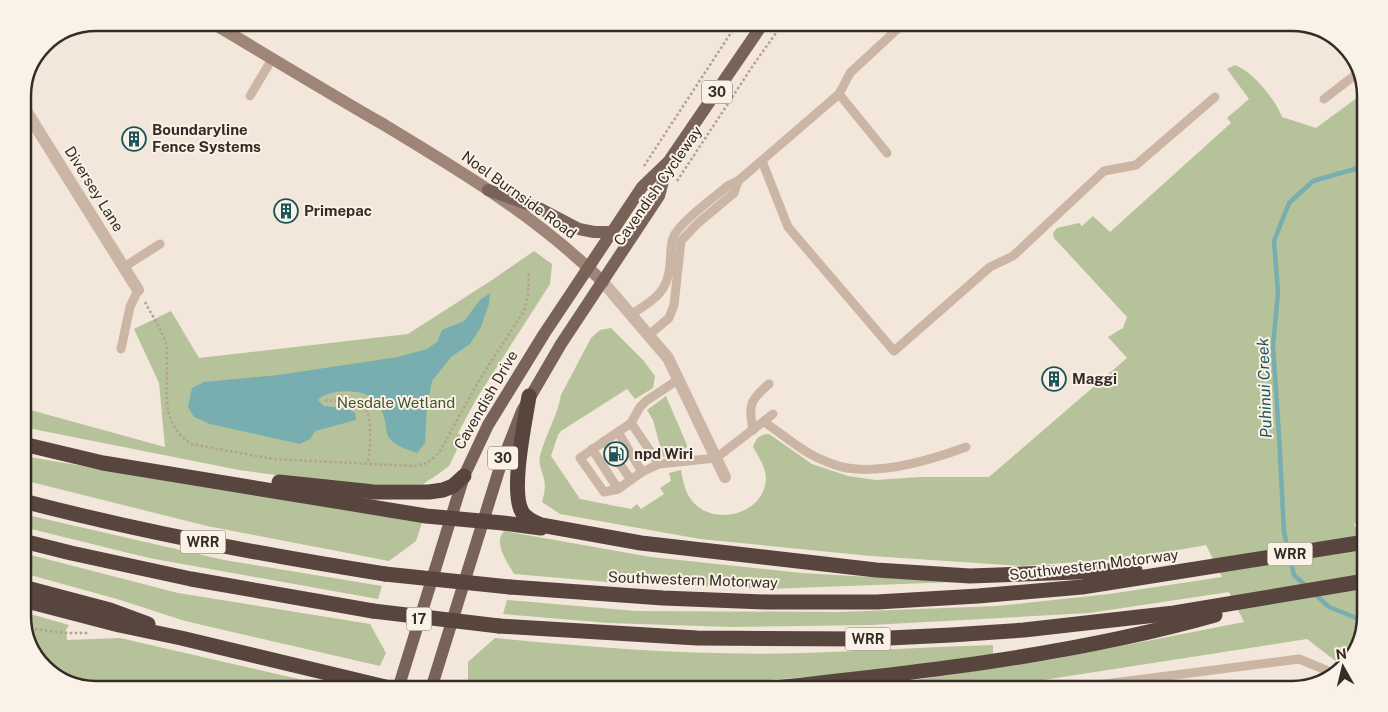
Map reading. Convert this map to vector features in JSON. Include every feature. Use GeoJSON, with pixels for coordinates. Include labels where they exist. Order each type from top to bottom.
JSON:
{"type":"FeatureCollection","features":[{"type":"Feature","properties":{"kind":"highway"},"geometry":{"type":"LineString","coordinates":[[529,396],[521,453],[518,499],[526,518],[553,528],[641,544],[778,560],[876,570],[970,576],[1217,566]]}},
{"type":"Feature","properties":{"kind":"highway"},"geometry":{"type":"LineString","coordinates":[[31,446],[103,463],[450,519],[553,528]]}},
{"type":"Feature","properties":{"kind":"highway"},"geometry":{"type":"LineString","coordinates":[[236,484],[266,482],[374,492],[427,492],[443,490],[453,486],[464,476]]}},
{"type":"Feature","properties":{"kind":"highway"},"geometry":{"type":"LineString","coordinates":[[31,500],[66,513]]}},
{"type":"Feature","properties":{"kind":"highway","name":"Southwestern Motorway"},"geometry":{"type":"LineString","coordinates":[[31,504],[180,538],[292,560],[385,574],[510,587],[767,602],[877,602],[1082,587],[1357,543]]}},
{"type":"Feature","properties":{"kind":"highway","name":"WRR"},"geometry":{"type":"LineString","coordinates":[[31,542],[71,553],[190,579],[374,611],[499,626],[592,633],[697,638],[869,639],[951,635],[1060,626],[1238,606]]}},
{"type":"Feature","properties":{"kind":"highway"},"geometry":{"type":"LineString","coordinates":[[840,681],[939,669],[1121,638],[1189,622],[1265,598],[1357,582]]}},
{"type":"Feature","properties":{"kind":"highway"},"geometry":{"type":"LineString","coordinates":[[31,589],[117,612],[182,638]]}},
{"type":"Feature","properties":{"kind":"highway"},"geometry":{"type":"LineString","coordinates":[[31,602],[120,626],[182,638],[360,681]]}},
{"type":"Feature","properties":{"kind":"highway"},"geometry":{"type":"LineString","coordinates":[[336,675],[341,681]]}},
{"type":"Feature","properties":{"kind":"main road","name":"Noel Burnside Road"},"geometry":{"type":"LineString","coordinates":[[226,31],[406,138],[488,190],[543,229],[602,282]]}},
{"type":"Feature","properties":{"kind":"main road","name":"Cavendish Drive"},"geometry":{"type":"LineString","coordinates":[[399,681],[464,476],[488,425],[642,187],[669,161],[758,31]]}},
{"type":"Feature","properties":{"kind":"main road","name":"Cavendish Drive"},"geometry":{"type":"LineString","coordinates":[[434,681],[510,438],[529,396],[561,344],[659,196],[669,161]]}},
{"type":"Feature","properties":{"kind":"main road"},"geometry":{"type":"LineString","coordinates":[[488,190],[541,209],[579,229],[594,232],[612,232]]}},
{"type":"Feature","properties":{"kind":"street","name":"Diversey Lane"},"geometry":{"type":"LineString","coordinates":[[31,119],[138,290]]}},
{"type":"Feature","properties":{"kind":"street","name":"Noel Burnside Road"},"geometry":{"type":"LineString","coordinates":[[602,282],[632,314],[668,358],[725,477]]}},
{"type":"Feature","properties":{"kind":"lane"},"geometry":{"type":"LineString","coordinates":[[632,314],[656,299],[664,286],[670,269],[672,239],[679,229],[729,185],[738,181],[762,161],[839,94],[850,73],[895,31]]}},
{"type":"Feature","properties":{"kind":"lane"},"geometry":{"type":"LineString","coordinates":[[250,96],[272,59]]}},
{"type":"Feature","properties":{"kind":"lane"},"geometry":{"type":"LineString","coordinates":[[1324,99],[1353,76]]}},
{"type":"Feature","properties":{"kind":"lane"},"geometry":{"type":"LineString","coordinates":[[839,94],[887,153]]}},
{"type":"Feature","properties":{"kind":"lane"},"geometry":{"type":"LineString","coordinates":[[762,161],[788,227],[894,351],[990,267],[1013,256],[1104,171],[1136,165],[1215,97]]}},
{"type":"Feature","properties":{"kind":"lane"},"geometry":{"type":"LineString","coordinates":[[650,335],[670,318],[674,305],[681,241],[698,223],[734,193],[738,181]]}},
{"type":"Feature","properties":{"kind":"lane"},"geometry":{"type":"LineString","coordinates":[[124,268],[160,244]]}},
{"type":"Feature","properties":{"kind":"lane"},"geometry":{"type":"LineString","coordinates":[[121,349],[130,307],[138,290]]}},
{"type":"Feature","properties":{"kind":"lane"},"geometry":{"type":"LineString","coordinates":[[679,379],[646,401],[631,423],[580,458],[604,492],[618,489],[642,472],[659,464],[716,458],[773,414]]}},
{"type":"Feature","properties":{"kind":"lane"},"geometry":{"type":"LineString","coordinates":[[753,430],[750,415],[752,403],[756,395],[769,384]]}},
{"type":"Feature","properties":{"kind":"lane"},"geometry":{"type":"LineString","coordinates":[[764,422],[816,457],[846,468],[876,469],[906,464],[942,456],[966,447]]}},
{"type":"Feature","properties":{"kind":"lane"},"geometry":{"type":"LineString","coordinates":[[631,423],[659,464]]}},
{"type":"Feature","properties":{"kind":"lane"},"geometry":{"type":"LineString","coordinates":[[618,432],[642,472]]}},
{"type":"Feature","properties":{"kind":"lane"},"geometry":{"type":"LineString","coordinates":[[604,441],[631,480]]}},
{"type":"Feature","properties":{"kind":"lane"},"geometry":{"type":"LineString","coordinates":[[592,450],[618,489]]}},
{"type":"Feature","properties":{"kind":"lane"},"geometry":{"type":"LineString","coordinates":[[1134,681],[1299,659],[1318,667]]}},
{"type":"Feature","properties":{"kind":"path","name":"Cavendish Cycleway"},"geometry":{"type":"LineString","coordinates":[[677,182],[778,31]]}},
{"type":"Feature","properties":{"kind":"path"},"geometry":{"type":"LineString","coordinates":[[138,290],[160,328],[166,346],[167,407],[171,422],[180,437],[191,444],[273,458],[414,466],[427,463],[438,453],[478,382],[524,311],[528,296],[529,272]]}},
{"type":"Feature","properties":{"kind":"path"},"geometry":{"type":"LineString","coordinates":[[325,400],[365,405],[371,431],[368,463]]}},
{"type":"Feature","properties":{"kind":"path"},"geometry":{"type":"LineString","coordinates":[[32,629],[67,633],[95,631]]}},
{"type":"Feature","properties":{"kind":"green space"},"geometry":{"type":"Polygon","coordinates":[[[1235,65],[1256,80],[1274,102],[1282,117],[1316,128],[1357,98],[1357,523],[1354,524],[1357,530],[1357,616],[1356,628],[1351,642],[1318,642],[1318,647],[1307,639],[1037,681],[908,681],[1055,659],[1244,622],[1229,592],[1089,613],[871,625],[731,627],[609,623],[503,614],[507,600],[636,611],[840,612],[997,606],[1109,594],[1222,577],[1206,545],[1134,558],[1022,566],[871,556],[700,539],[560,514],[542,502],[545,485],[540,459],[542,448],[561,395],[591,338],[600,330],[611,328],[643,360],[655,376],[653,388],[635,399],[627,389],[561,431],[558,435],[551,456],[580,499],[631,509],[637,504],[641,509],[664,494],[660,488],[671,481],[669,473],[681,470],[688,495],[702,510],[713,514],[737,513],[757,501],[763,491],[766,479],[765,470],[753,447],[759,437],[769,434],[812,464],[848,476],[876,480],[920,477],[989,477],[1127,358],[1108,337],[1123,328],[1127,317],[1054,238],[1053,233],[1057,228],[1079,223],[1082,226],[1093,216],[1110,232],[1231,123],[1227,118],[1249,99],[1227,69],[1235,65]]]}},
{"type":"Feature","properties":{"kind":"green space","name":"Nesdale Wetland"},"geometry":{"type":"Polygon","coordinates":[[[534,251],[552,264],[550,284],[477,398],[458,433],[463,437],[449,466],[423,484],[341,484],[239,470],[31,429],[31,410],[165,447],[159,383],[134,329],[171,311],[199,358],[408,334],[534,251]]]}},
{"type":"Feature","properties":{"kind":"green space"},"geometry":{"type":"Polygon","coordinates":[[[666,396],[687,447],[677,454],[663,457],[653,420],[647,410],[666,396]]]}},
{"type":"Feature","properties":{"kind":"green space"},"geometry":{"type":"Polygon","coordinates":[[[31,457],[422,523],[416,541],[389,561],[207,526],[31,482],[31,457]]]}},
{"type":"Feature","properties":{"kind":"green space"},"geometry":{"type":"Polygon","coordinates":[[[31,516],[224,560],[382,586],[378,599],[149,558],[31,529],[31,516]]]}},
{"type":"Feature","properties":{"kind":"green space"},"geometry":{"type":"Polygon","coordinates":[[[504,531],[651,557],[802,573],[955,582],[767,589],[607,582],[514,574],[500,547],[501,536],[504,531]]]}},
{"type":"Feature","properties":{"kind":"green space"},"geometry":{"type":"Polygon","coordinates":[[[31,555],[178,593],[370,624],[386,653],[380,666],[185,621],[117,599],[31,575],[31,555]]]}},
{"type":"Feature","properties":{"kind":"green space"},"geometry":{"type":"Polygon","coordinates":[[[31,614],[69,625],[66,630],[67,640],[120,638],[307,681],[96,681],[79,679],[60,670],[47,659],[35,637],[31,614]]]}},
{"type":"Feature","properties":{"kind":"green space"},"geometry":{"type":"Polygon","coordinates":[[[495,638],[610,648],[764,654],[993,645],[993,654],[844,674],[756,681],[468,681],[468,662],[495,638]]]}},
{"type":"Feature","properties":{"kind":"water"},"geometry":{"type":"Polygon","coordinates":[[[490,293],[489,304],[481,327],[470,344],[451,357],[432,381],[427,406],[425,443],[417,453],[401,447],[390,439],[387,434],[385,419],[378,403],[373,398],[358,392],[331,393],[318,400],[324,406],[347,408],[355,413],[356,420],[315,431],[310,439],[300,444],[210,424],[194,417],[188,407],[192,388],[204,382],[278,375],[398,357],[427,349],[437,342],[442,330],[464,321],[480,300],[490,293]]]}},
{"type":"Feature","properties":{"kind":"waterway","name":"Puhinui Creek"},"geometry":{"type":"LineString","coordinates":[[1306,586],[1294,575],[1284,532],[1273,346],[1278,292],[1274,241],[1289,203],[1313,181],[1357,168]]}},
{"type":"Feature","properties":{"kind":"waterway","name":"Puhinui Creek"},"geometry":{"type":"LineString","coordinates":[[1314,593],[1329,607],[1357,618]]}},
{"type":"Feature","properties":{"kind":"place","name":"Boundaryline Fence Systems"},"geometry":{"type":"Point","coordinates":[134,139]}},
{"type":"Feature","properties":{"kind":"place","name":"Primepac"},"geometry":{"type":"Point","coordinates":[286,211]}},
{"type":"Feature","properties":{"kind":"place","name":"Maggi"},"geometry":{"type":"Point","coordinates":[1054,379]}},
{"type":"Feature","properties":{"kind":"place","name":"npd Wiri"},"geometry":{"type":"Point","coordinates":[616,454]}}]}
